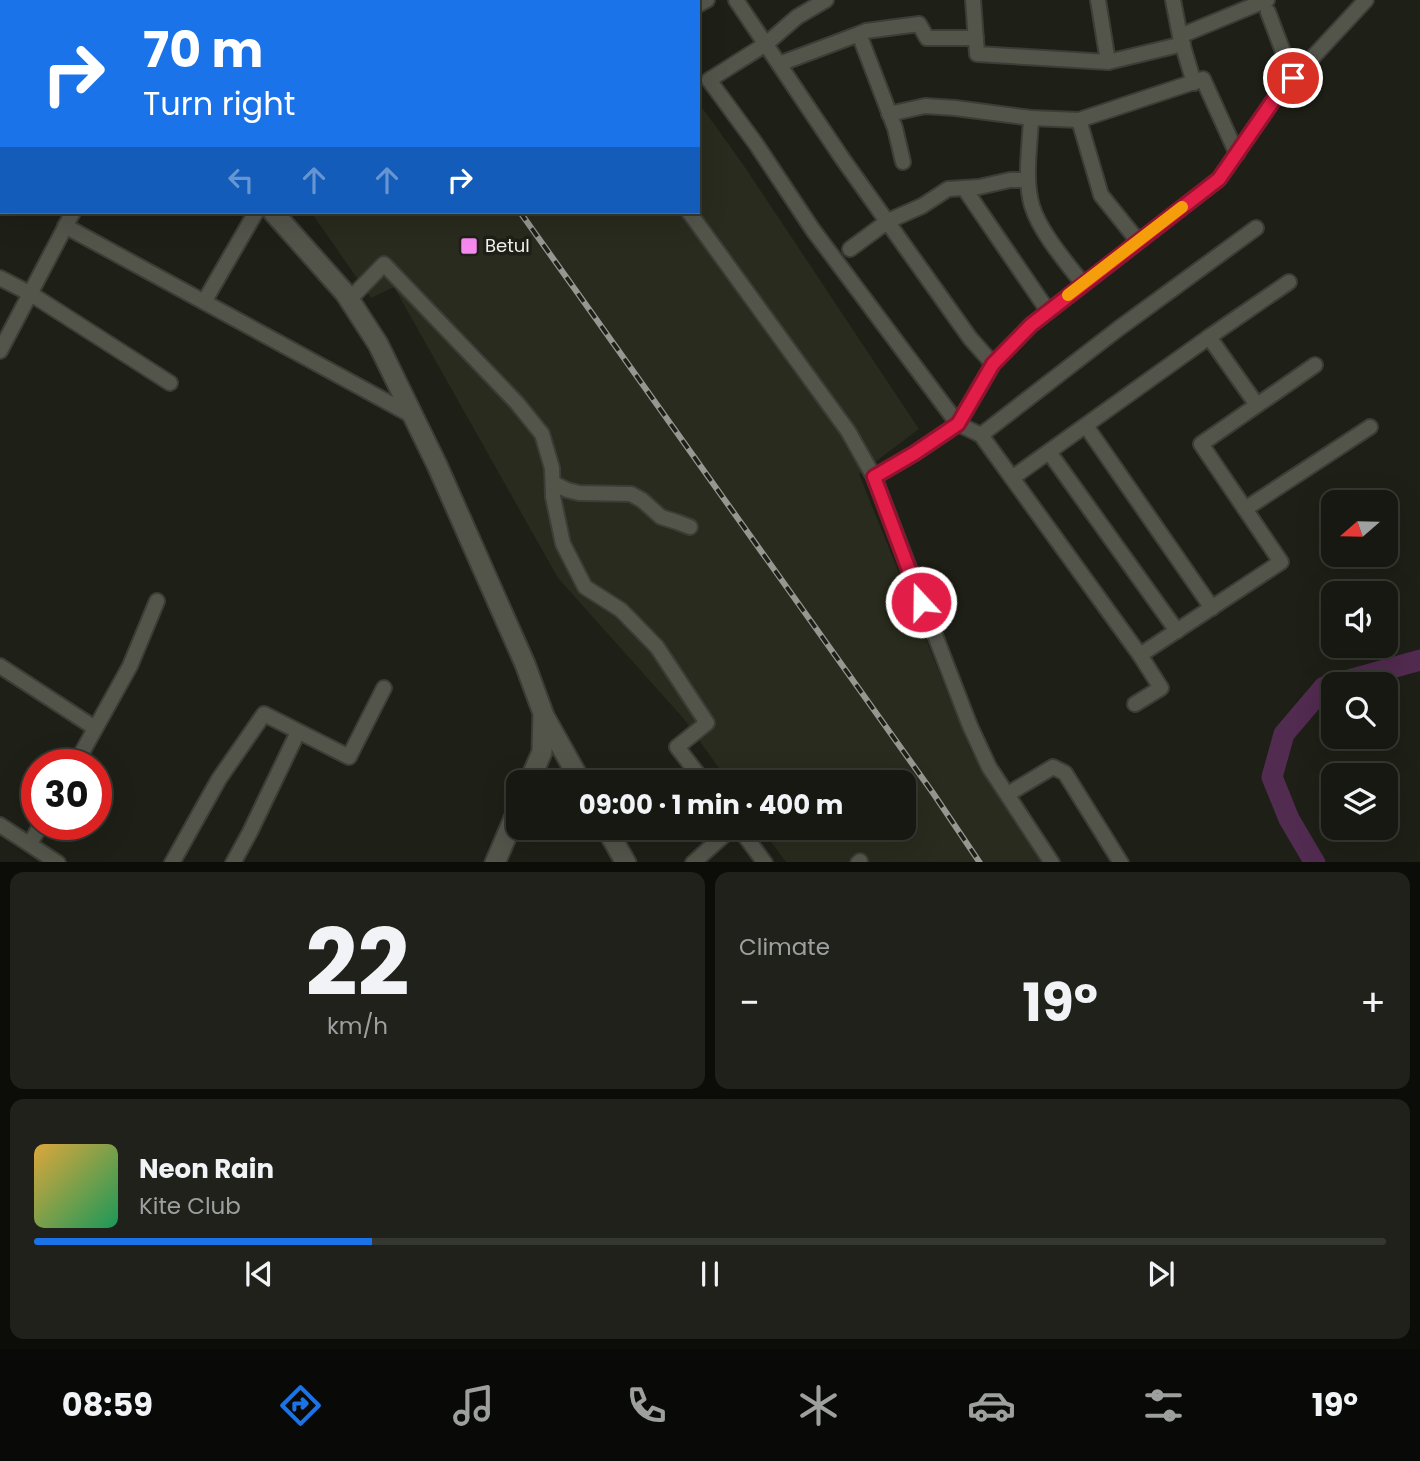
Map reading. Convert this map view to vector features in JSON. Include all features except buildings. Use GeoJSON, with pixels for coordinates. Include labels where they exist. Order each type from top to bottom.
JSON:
{"type":"FeatureCollection","features":[{"type":"Feature","properties":{"kind":"main road"},"geometry":{"type":"LineString","coordinates":[[275,214],[349,300],[378,344],[443,477],[525,664],[542,713],[574,770]]}},
{"type":"Feature","properties":{"kind":"main road"},"geometry":{"type":"LineString","coordinates":[[534,770],[542,752],[542,713]]}},
{"type":"Feature","properties":{"kind":"main road"},"geometry":{"type":"LineString","coordinates":[[495,862],[506,837]]}},
{"type":"Feature","properties":{"kind":"main road"},"geometry":{"type":"LineString","coordinates":[[613,840],[625,862]]}},
{"type":"Feature","properties":{"kind":"street"},"geometry":{"type":"LineString","coordinates":[[736,0],[842,158],[970,338],[993,364]]}},
{"type":"Feature","properties":{"kind":"street"},"geometry":{"type":"LineString","coordinates":[[826,0],[797,17],[766,44],[709,80],[756,144],[813,230],[958,424],[981,435],[1140,655],[1161,688],[1135,704]]}},
{"type":"Feature","properties":{"kind":"street"},"geometry":{"type":"LineString","coordinates":[[973,0],[977,54],[1108,62],[1181,40],[1267,6],[1293,78]]}},
{"type":"Feature","properties":{"kind":"street"},"geometry":{"type":"LineString","coordinates":[[1098,0],[1108,62]]}},
{"type":"Feature","properties":{"kind":"street"},"geometry":{"type":"LineString","coordinates":[[1173,0],[1194,83]]}},
{"type":"Feature","properties":{"kind":"street"},"geometry":{"type":"LineString","coordinates":[[874,477],[958,424],[993,364],[1031,325],[1219,179],[1275,98],[1366,0]]}},
{"type":"Feature","properties":{"kind":"street"},"geometry":{"type":"LineString","coordinates":[[779,64],[866,31],[919,24],[927,38],[976,38]]}},
{"type":"Feature","properties":{"kind":"street"},"geometry":{"type":"LineString","coordinates":[[859,34],[895,128],[903,162]]}},
{"type":"Feature","properties":{"kind":"street"},"geometry":{"type":"LineString","coordinates":[[889,114],[925,106],[955,107],[1031,118],[1079,120],[1203,79],[1237,154]]}},
{"type":"Feature","properties":{"kind":"street"},"geometry":{"type":"LineString","coordinates":[[1031,118],[1028,180],[1032,206],[1053,244],[1083,284]]}},
{"type":"Feature","properties":{"kind":"street"},"geometry":{"type":"LineString","coordinates":[[1079,120],[1101,195],[1138,241]]}},
{"type":"Feature","properties":{"kind":"street"},"geometry":{"type":"LineString","coordinates":[[850,248],[888,221],[922,206],[948,189],[1028,180]]}},
{"type":"Feature","properties":{"kind":"street"},"geometry":{"type":"LineString","coordinates":[[964,188],[1048,311]]}},
{"type":"Feature","properties":{"kind":"street"},"geometry":{"type":"LineString","coordinates":[[0,351],[72,214]]}},
{"type":"Feature","properties":{"kind":"street"},"geometry":{"type":"LineString","coordinates":[[204,302],[255,214]]}},
{"type":"Feature","properties":{"kind":"street"},"geometry":{"type":"LineString","coordinates":[[690,214],[848,431],[874,477],[970,726],[989,767],[1051,862]]}},
{"type":"Feature","properties":{"kind":"street"},"geometry":{"type":"LineString","coordinates":[[65,226],[413,416]]}},
{"type":"Feature","properties":{"kind":"street"},"geometry":{"type":"LineString","coordinates":[[981,435],[1118,329],[1256,228]]}},
{"type":"Feature","properties":{"kind":"street"},"geometry":{"type":"LineString","coordinates":[[349,300],[384,264],[517,403],[542,434],[552,468],[553,497],[563,544],[585,587],[621,610],[657,647],[707,723],[677,747],[695,770]]}},
{"type":"Feature","properties":{"kind":"street"},"geometry":{"type":"LineString","coordinates":[[0,278],[31,294],[170,383]]}},
{"type":"Feature","properties":{"kind":"street"},"geometry":{"type":"LineString","coordinates":[[1012,478],[1289,282]]}},
{"type":"Feature","properties":{"kind":"street"},"geometry":{"type":"LineString","coordinates":[[1209,337],[1257,405]]}},
{"type":"Feature","properties":{"kind":"street"},"geometry":{"type":"LineString","coordinates":[[1140,655],[1281,562],[1201,444],[1315,365]]}},
{"type":"Feature","properties":{"kind":"street"},"geometry":{"type":"LineString","coordinates":[[1086,426],[1212,608]]}},
{"type":"Feature","properties":{"kind":"street"},"geometry":{"type":"LineString","coordinates":[[1245,509],[1370,427]]}},
{"type":"Feature","properties":{"kind":"street"},"geometry":{"type":"LineString","coordinates":[[1049,452],[1177,631]]}},
{"type":"Feature","properties":{"kind":"street"},"geometry":{"type":"LineString","coordinates":[[553,483],[579,493],[631,494],[661,517],[690,527]]}},
{"type":"Feature","properties":{"kind":"street"},"geometry":{"type":"LineString","coordinates":[[84,749],[130,666],[157,600]]}},
{"type":"Feature","properties":{"kind":"street"},"geometry":{"type":"LineString","coordinates":[[0,666],[95,728]]}},
{"type":"Feature","properties":{"kind":"street"},"geometry":{"type":"LineString","coordinates":[[173,862],[219,779],[264,714],[349,757],[384,688]]}},
{"type":"Feature","properties":{"kind":"street"},"geometry":{"type":"LineString","coordinates":[[234,862],[298,732]]}},
{"type":"Feature","properties":{"kind":"street"},"geometry":{"type":"LineString","coordinates":[[1008,794],[1053,767],[1065,773],[1120,862]]}},
{"type":"Feature","properties":{"kind":"street"},"geometry":{"type":"LineString","coordinates":[[0,825],[57,862]]}},
{"type":"Feature","properties":{"kind":"street"},"geometry":{"type":"LineString","coordinates":[[30,844],[32,840]]}},
{"type":"Feature","properties":{"kind":"street"},"geometry":{"type":"LineString","coordinates":[[694,862],[719,840]]}},
{"type":"Feature","properties":{"kind":"street"},"geometry":{"type":"LineString","coordinates":[[747,840],[764,862]]}},
{"type":"Feature","properties":{"kind":"shaded area"},"geometry":{"type":"Polygon","coordinates":[[[700,105],[742,163],[919,429],[859,474],[971,751],[1041,862],[786,862],[770,840],[916,840],[916,770],[720,770],[684,719],[558,578],[394,287],[371,298],[312,214],[700,214],[700,105]]]}},
{"type":"Feature","properties":{"kind":"waterway"},"geometry":{"type":"LineString","coordinates":[[1377,672],[1420,660]]}},
{"type":"Feature","properties":{"kind":"waterway"},"geometry":{"type":"LineString","coordinates":[[1314,862],[1289,819],[1272,777],[1284,734],[1321,691]]}},
{"type":"Feature","properties":{"kind":"railway"},"geometry":{"type":"LineString","coordinates":[[521,214],[979,862]]}},
{"type":"Feature","properties":{"kind":"slow traffic"},"geometry":{"type":"LineString","coordinates":[[1068,295],[1182,207]]}},
{"type":"Feature","properties":{"kind":"place","name":"Betul"},"geometry":{"type":"Point","coordinates":[469,246]}},
{"type":"Feature","properties":{"kind":"route"},"geometry":{"type":"LineString","coordinates":[[921,602],[874,477],[958,424],[993,364],[1031,325],[1219,179],[1275,98],[1293,78]]}}]}
